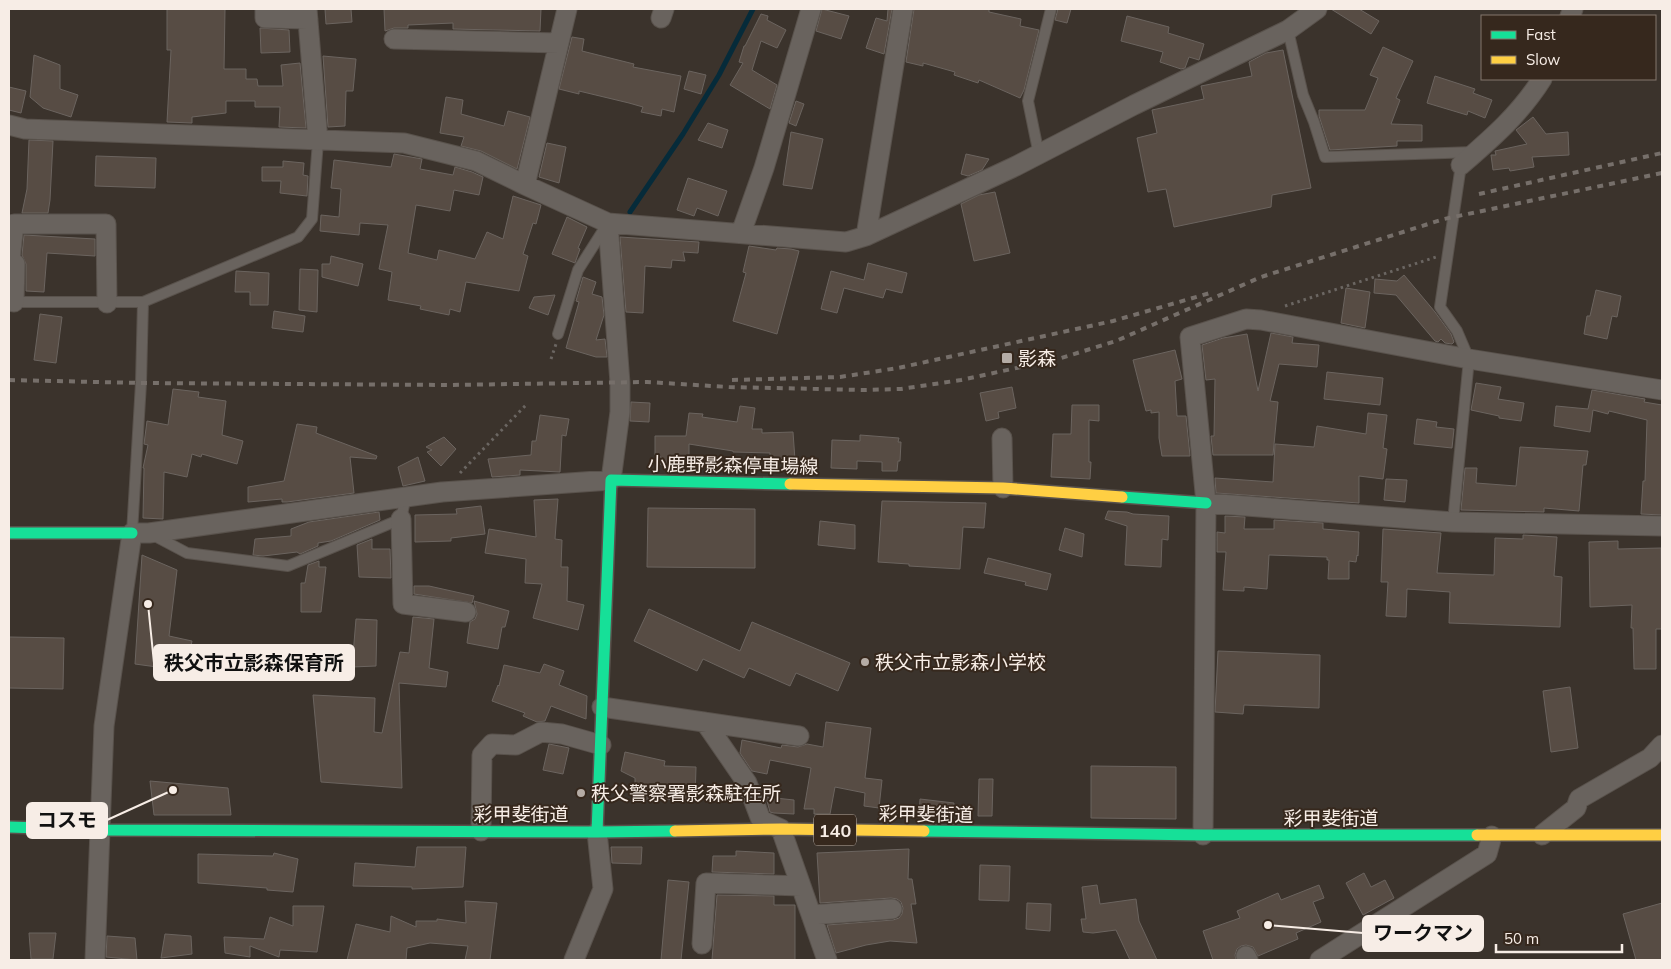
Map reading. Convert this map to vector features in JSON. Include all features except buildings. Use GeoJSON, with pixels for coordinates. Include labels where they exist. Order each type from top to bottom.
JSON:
{"type":"FeatureCollection","features":[{"type":"Feature","properties":{"kind":"main road","name":"小鹿野影森停車場線"},"geometry":{"type":"LineString","coordinates":[[611,480],[1003,488],[1206,503]]}},
{"type":"Feature","properties":{"kind":"main road"},"geometry":{"type":"LineString","coordinates":[[598,832],[611,480]]}},
{"type":"Feature","properties":{"kind":"main road"},"geometry":{"type":"LineString","coordinates":[[9,533],[141,533]]}},
{"type":"Feature","properties":{"kind":"main road","name":"彩甲斐街道"},"geometry":{"type":"LineString","coordinates":[[9,828],[598,832],[781,829],[1204,835],[1662,835]]}},
{"type":"Feature","properties":{"kind":"street"},"geometry":{"type":"LineString","coordinates":[[265,9],[265,18],[307,14],[318,140]]}},
{"type":"Feature","properties":{"kind":"street"},"geometry":{"type":"LineString","coordinates":[[525,185],[567,9]]}},
{"type":"Feature","properties":{"kind":"street"},"geometry":{"type":"LineString","coordinates":[[741,234],[764,168],[811,9]]}},
{"type":"Feature","properties":{"kind":"street"},"geometry":{"type":"LineString","coordinates":[[866,236],[902,9]]}},
{"type":"Feature","properties":{"kind":"street"},"geometry":{"type":"LineString","coordinates":[[9,125],[25,128],[404,143],[476,161],[608,223],[846,242],[866,236],[1039,155],[1134,105],[1288,30],[1317,9]]}},
{"type":"Feature","properties":{"kind":"street"},"geometry":{"type":"LineString","coordinates":[[394,39],[558,43]]}},
{"type":"Feature","properties":{"kind":"street"},"geometry":{"type":"LineString","coordinates":[[1461,165],[1509,122],[1541,80]]}},
{"type":"Feature","properties":{"kind":"street"},"geometry":{"type":"LineString","coordinates":[[95,960],[104,726],[141,533],[406,496],[611,480],[620,412],[620,383],[608,223]]}},
{"type":"Feature","properties":{"kind":"street"},"geometry":{"type":"LineString","coordinates":[[11,302],[15,264],[10,260],[14,224],[106,224],[107,302]]}},
{"type":"Feature","properties":{"kind":"street"},"geometry":{"type":"LineString","coordinates":[[1204,835],[1206,503],[1190,336],[1246,319],[1261,320],[1469,359],[1662,390]]}},
{"type":"Feature","properties":{"kind":"street"},"geometry":{"type":"LineString","coordinates":[[1002,438],[1003,488]]}},
{"type":"Feature","properties":{"kind":"street"},"geometry":{"type":"LineString","coordinates":[[1206,503],[1453,522],[1662,526]]}},
{"type":"Feature","properties":{"kind":"street"},"geometry":{"type":"LineString","coordinates":[[401,519],[403,604],[466,612]]}},
{"type":"Feature","properties":{"kind":"street"},"geometry":{"type":"LineString","coordinates":[[602,707],[798,736]]}},
{"type":"Feature","properties":{"kind":"street"},"geometry":{"type":"LineString","coordinates":[[705,722],[747,783],[761,820],[781,829],[827,960]]}},
{"type":"Feature","properties":{"kind":"street"},"geometry":{"type":"LineString","coordinates":[[481,831],[482,755],[492,744],[516,745],[541,732],[562,734],[601,745]]}},
{"type":"Feature","properties":{"kind":"street"},"geometry":{"type":"LineString","coordinates":[[1542,835],[1576,808],[1579,799],[1650,758],[1662,745]]}},
{"type":"Feature","properties":{"kind":"street"},"geometry":{"type":"LineString","coordinates":[[574,960],[603,889],[598,832]]}},
{"type":"Feature","properties":{"kind":"street"},"geometry":{"type":"LineString","coordinates":[[1320,960],[1487,854],[1492,836]]}},
{"type":"Feature","properties":{"kind":"street"},"geometry":{"type":"LineString","coordinates":[[702,944],[706,883],[801,886]]}},
{"type":"Feature","properties":{"kind":"street"},"geometry":{"type":"LineString","coordinates":[[811,915],[892,909]]}},
{"type":"Feature","properties":{"kind":"lane"},"geometry":{"type":"LineString","coordinates":[[1039,155],[1028,101],[1051,9]]}},
{"type":"Feature","properties":{"kind":"lane"},"geometry":{"type":"LineString","coordinates":[[1288,30],[1303,95],[1325,157],[1476,152]]}},
{"type":"Feature","properties":{"kind":"lane"},"geometry":{"type":"LineString","coordinates":[[11,302],[143,302],[298,237],[312,218],[318,140]]}},
{"type":"Feature","properties":{"kind":"lane"},"geometry":{"type":"LineString","coordinates":[[1453,522],[1469,359],[1457,331],[1440,307],[1461,165]]}},
{"type":"Feature","properties":{"kind":"lane"},"geometry":{"type":"LineString","coordinates":[[558,334],[578,270],[608,223]]}},
{"type":"Feature","properties":{"kind":"lane"},"geometry":{"type":"LineString","coordinates":[[143,302],[141,533],[187,553],[288,566],[401,519],[406,496]]}},
{"type":"Feature","properties":{"kind":"path"},"geometry":{"type":"LineString","coordinates":[[1282,307],[1448,252]]}},
{"type":"Feature","properties":{"kind":"path"},"geometry":{"type":"LineString","coordinates":[[442,492],[526,405]]}},
{"type":"Feature","properties":{"kind":"waterway"},"geometry":{"type":"LineString","coordinates":[[630,212],[683,134],[719,75],[753,9]]}},
{"type":"Feature","properties":{"kind":"railway"},"geometry":{"type":"LineString","coordinates":[[1479,194],[1662,153]]}},
{"type":"Feature","properties":{"kind":"railway"},"geometry":{"type":"LineString","coordinates":[[9,380],[449,385],[647,382],[729,387],[901,389],[961,380],[1058,359],[1116,341],[1261,277],[1444,219],[1662,173]]}},
{"type":"Feature","properties":{"kind":"railway"},"geometry":{"type":"LineString","coordinates":[[732,380],[840,377],[898,368],[1113,321],[1210,293]]}},
{"type":"Feature","properties":{"kind":"traffic: fast"},"geometry":{"type":"LineString","coordinates":[[597,832],[611,480],[790,484]]}},
{"type":"Feature","properties":{"kind":"traffic: fast"},"geometry":{"type":"LineString","coordinates":[[1122,497],[1206,503]]}},
{"type":"Feature","properties":{"kind":"traffic: fast"},"geometry":{"type":"LineString","coordinates":[[9,533],[132,533]]}},
{"type":"Feature","properties":{"kind":"traffic: fast"},"geometry":{"type":"LineString","coordinates":[[9,827],[101,830],[675,831]]}},
{"type":"Feature","properties":{"kind":"traffic: fast"},"geometry":{"type":"LineString","coordinates":[[924,831],[1203,835],[1477,835]]}},
{"type":"Feature","properties":{"kind":"traffic: slow"},"geometry":{"type":"LineString","coordinates":[[790,484],[1003,488],[1122,497]]}},
{"type":"Feature","properties":{"kind":"traffic: slow"},"geometry":{"type":"LineString","coordinates":[[675,831],[781,829],[924,831]]}},
{"type":"Feature","properties":{"kind":"traffic: slow"},"geometry":{"type":"LineString","coordinates":[[1477,835],[1662,835]]}},
{"type":"Feature","properties":{"kind":"place","name":"影森"},"geometry":{"type":"Point","coordinates":[1007,358]}},
{"type":"Feature","properties":{"kind":"place","name":"秩父市立影森保育所"},"geometry":{"type":"Point","coordinates":[148,604]}},
{"type":"Feature","properties":{"kind":"place","name":"秩父市立影森小学校"},"geometry":{"type":"Point","coordinates":[865,662]}},
{"type":"Feature","properties":{"kind":"place","name":"コスモ"},"geometry":{"type":"Point","coordinates":[173,790]}},
{"type":"Feature","properties":{"kind":"place","name":"秩父警察署影森駐在所"},"geometry":{"type":"Point","coordinates":[581,793]}},
{"type":"Feature","properties":{"kind":"place","name":"ワークマン"},"geometry":{"type":"Point","coordinates":[1268,925]}}]}
